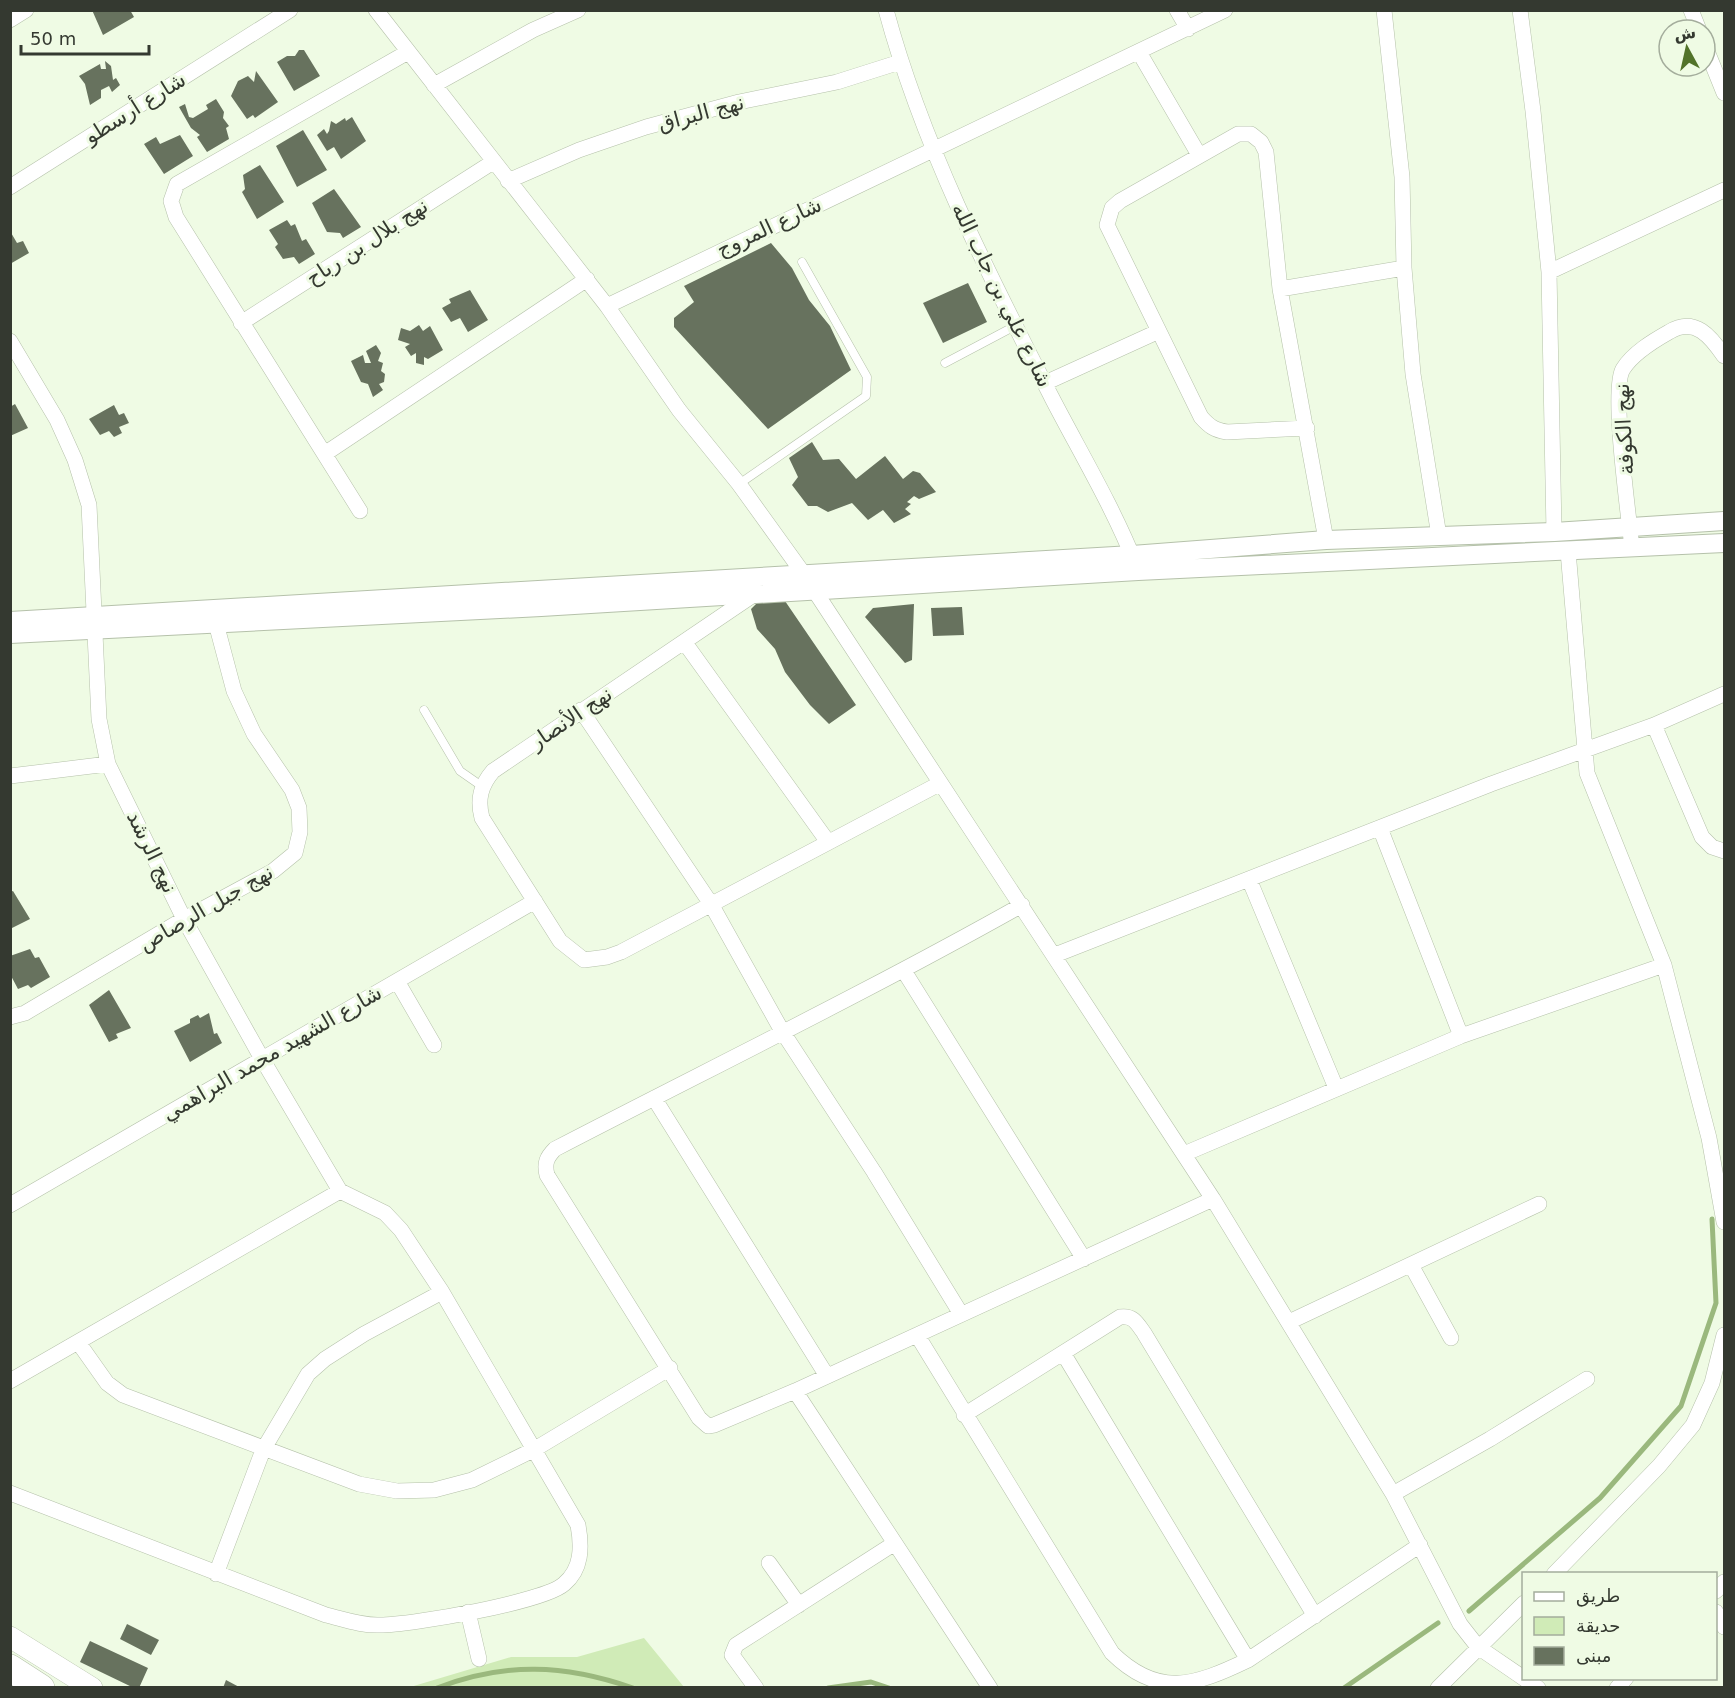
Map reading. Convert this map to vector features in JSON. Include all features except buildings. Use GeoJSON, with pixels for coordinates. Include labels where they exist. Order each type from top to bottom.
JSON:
{"type":"FeatureCollection","features":[{"type":"Feature","properties":{"kind":"highway"},"geometry":{"type":"LineString","coordinates":[[10,1668],[41,1688]]}},
{"type":"Feature","properties":{"kind":"main road"},"geometry":{"type":"LineString","coordinates":[[10,1636],[92,1688]]}},
{"type":"Feature","properties":{"kind":"street"},"geometry":{"type":"LineString","coordinates":[[10,20],[26,10]]}},
{"type":"Feature","properties":{"kind":"street","name":"شارع أرسطو"},"geometry":{"type":"LineString","coordinates":[[10,187],[290,10]]}},
{"type":"Feature","properties":{"kind":"street"},"geometry":{"type":"LineString","coordinates":[[376,10],[507,181],[587,279],[679,410],[739,484],[807,581],[1213,1199],[1393,1494],[1460,1624],[1478,1647],[1522,1677]]}},
{"type":"Feature","properties":{"kind":"street"},"geometry":{"type":"LineString","coordinates":[[434,86],[533,30],[579,10]]}},
{"type":"Feature","properties":{"kind":"street","name":"شارع علي بن جاب الله"},"geometry":{"type":"LineString","coordinates":[[886,10],[900,62],[933,151],[1015,326],[1135,563]]}},
{"type":"Feature","properties":{"kind":"street"},"geometry":{"type":"LineString","coordinates":[[1178,10],[1188,29]]}},
{"type":"Feature","properties":{"kind":"street","name":"شارع المروج"},"geometry":{"type":"LineString","coordinates":[[607,306],[1225,10]]}},
{"type":"Feature","properties":{"kind":"street"},"geometry":{"type":"LineString","coordinates":[[1384,10],[1402,177],[1404,268],[1413,374],[1439,536]]}},
{"type":"Feature","properties":{"kind":"street"},"geometry":{"type":"LineString","coordinates":[[1520,10],[1533,111],[1549,272],[1554,532]]}},
{"type":"Feature","properties":{"kind":"street"},"geometry":{"type":"LineString","coordinates":[[360,511],[326,453],[241,323],[176,217],[171,201],[177,184],[408,51]]}},
{"type":"Feature","properties":{"kind":"street"},"geometry":{"type":"LineString","coordinates":[[1139,52],[1199,155]]}},
{"type":"Feature","properties":{"kind":"street","name":"نهج البراق"},"geometry":{"type":"LineString","coordinates":[[507,181],[579,150],[646,128],[739,102],[837,82],[900,62]]}},
{"type":"Feature","properties":{"kind":"street"},"geometry":{"type":"LineString","coordinates":[[1717,74],[1725,93]]}},
{"type":"Feature","properties":{"kind":"street"},"geometry":{"type":"LineString","coordinates":[[1307,428],[1215,430],[1201,417],[1157,332],[1107,225],[1108,216],[1120,201],[1238,134],[1251,134],[1261,142],[1266,152],[1280,289],[1307,428],[1326,540]]}},
{"type":"Feature","properties":{"kind":"street","name":"نهج بلال بن رباح"},"geometry":{"type":"LineString","coordinates":[[241,323],[493,162]]}},
{"type":"Feature","properties":{"kind":"street"},"geometry":{"type":"LineString","coordinates":[[1549,272],[1725,190]]}},
{"type":"Feature","properties":{"kind":"street"},"geometry":{"type":"LineString","coordinates":[[1280,289],[1404,268]]}},
{"type":"Feature","properties":{"kind":"street"},"geometry":{"type":"LineString","coordinates":[[326,453],[587,279]]}},
{"type":"Feature","properties":{"kind":"street","name":"نهج الكوفة"},"geometry":{"type":"LineString","coordinates":[[1632,548],[1620,409],[1621,371],[1632,357],[1673,329],[1683,326],[1693,326],[1705,331],[1725,356]]}},
{"type":"Feature","properties":{"kind":"street"},"geometry":{"type":"LineString","coordinates":[[1045,383],[1157,332]]}},
{"type":"Feature","properties":{"kind":"street","name":"نهج الرشد"},"geometry":{"type":"LineString","coordinates":[[10,341],[15,360],[57,420],[79,471],[88,505],[99,719],[108,764],[184,919],[261,1057],[340,1191]]}},
{"type":"Feature","properties":{"kind":"street"},"geometry":{"type":"LineString","coordinates":[[1135,563],[1326,540],[1554,532],[1630,525],[1725,521]]}},
{"type":"Feature","properties":{"kind":"street"},"geometry":{"type":"LineString","coordinates":[[10,634],[94,624],[214,617],[757,592],[807,581],[1135,563],[1568,551],[1725,543]]}},
{"type":"Feature","properties":{"kind":"street"},"geometry":{"type":"LineString","coordinates":[[1568,551],[1583,749],[1592,790],[1664,965],[1709,1138],[1725,1222]]}},
{"type":"Feature","properties":{"kind":"street"},"geometry":{"type":"LineString","coordinates":[[214,617],[769,576],[807,581]]}},
{"type":"Feature","properties":{"kind":"street","name":"نهج الأنصار"},"geometry":{"type":"LineString","coordinates":[[483,787],[494,771],[757,592],[769,576]]}},
{"type":"Feature","properties":{"kind":"street","name":"نهج جبل الرصاص"},"geometry":{"type":"LineString","coordinates":[[10,1017],[25,1013],[184,919],[273,871],[295,853],[300,832],[299,808],[292,790],[254,734],[234,691],[214,617]]}},
{"type":"Feature","properties":{"kind":"street"},"geometry":{"type":"LineString","coordinates":[[10,621],[94,624]]}},
{"type":"Feature","properties":{"kind":"street"},"geometry":{"type":"LineString","coordinates":[[685,643],[828,842]]}},
{"type":"Feature","properties":{"kind":"street"},"geometry":{"type":"LineString","coordinates":[[1054,955],[1583,749],[1654,724],[1725,694]]}},
{"type":"Feature","properties":{"kind":"street"},"geometry":{"type":"LineString","coordinates":[[581,710],[711,904],[782,1031],[961,1314]]}},
{"type":"Feature","properties":{"kind":"street"},"geometry":{"type":"LineString","coordinates":[[1654,724],[1702,837],[1712,847],[1725,851]]}},
{"type":"Feature","properties":{"kind":"street"},"geometry":{"type":"LineString","coordinates":[[10,776],[108,764]]}},
{"type":"Feature","properties":{"kind":"street"},"geometry":{"type":"LineString","coordinates":[[483,787],[479,805],[482,818],[560,940],[584,960],[607,957],[621,952],[939,784]]}},
{"type":"Feature","properties":{"kind":"street"},"geometry":{"type":"LineString","coordinates":[[1380,828],[1461,1036]]}},
{"type":"Feature","properties":{"kind":"street"},"geometry":{"type":"LineString","coordinates":[[1249,879],[1336,1088]]}},
{"type":"Feature","properties":{"kind":"street","name":"شارع الشهيد محمد البراهمي"},"geometry":{"type":"LineString","coordinates":[[10,1205],[261,1057],[535,901]]}},
{"type":"Feature","properties":{"kind":"street"},"geometry":{"type":"LineString","coordinates":[[1022,905],[904,971],[782,1031],[555,1149],[547,1157],[545,1166],[547,1175],[670,1368],[699,1418],[708,1426],[795,1391],[1213,1199]]}},
{"type":"Feature","properties":{"kind":"street"},"geometry":{"type":"LineString","coordinates":[[1184,1154],[1461,1036],[1664,965]]}},
{"type":"Feature","properties":{"kind":"street"},"geometry":{"type":"LineString","coordinates":[[904,971],[1084,1259]]}},
{"type":"Feature","properties":{"kind":"street"},"geometry":{"type":"LineString","coordinates":[[397,981],[434,1045]]}},
{"type":"Feature","properties":{"kind":"street"},"geometry":{"type":"LineString","coordinates":[[654,1098],[827,1376]]}},
{"type":"Feature","properties":{"kind":"street"},"geometry":{"type":"LineString","coordinates":[[10,1381],[340,1191],[366,1202],[393,1221],[442,1292],[535,1449],[578,1525],[581,1540],[578,1563],[564,1585],[550,1593],[468,1612],[405,1624],[378,1626],[326,1615],[10,1493]]}},
{"type":"Feature","properties":{"kind":"street"},"geometry":{"type":"LineString","coordinates":[[1289,1322],[1539,1203]]}},
{"type":"Feature","properties":{"kind":"street"},"geometry":{"type":"LineString","coordinates":[[1411,1264],[1451,1338]]}},
{"type":"Feature","properties":{"kind":"street"},"geometry":{"type":"LineString","coordinates":[[216,1574],[263,1450],[308,1374],[325,1359],[364,1334],[442,1292]]}},
{"type":"Feature","properties":{"kind":"street"},"geometry":{"type":"LineString","coordinates":[[964,1415],[1120,1317],[1128,1316],[1136,1320],[1315,1616]]}},
{"type":"Feature","properties":{"kind":"street"},"geometry":{"type":"LineString","coordinates":[[917,1335],[1112,1653],[1143,1679],[1161,1684],[1187,1686],[1248,1660],[1420,1545]]}},
{"type":"Feature","properties":{"kind":"street"},"geometry":{"type":"LineString","coordinates":[[1556,1572],[1693,1425],[1712,1383],[1725,1335]]}},
{"type":"Feature","properties":{"kind":"street"},"geometry":{"type":"LineString","coordinates":[[78,1342],[107,1383],[123,1395],[263,1450],[358,1484],[397,1491],[452,1487],[472,1480],[535,1449],[670,1368]]}},
{"type":"Feature","properties":{"kind":"street"},"geometry":{"type":"LineString","coordinates":[[1063,1353],[1248,1660]]}},
{"type":"Feature","properties":{"kind":"street"},"geometry":{"type":"LineString","coordinates":[[1393,1494],[1490,1439],[1587,1379]]}},
{"type":"Feature","properties":{"kind":"street"},"geometry":{"type":"LineString","coordinates":[[795,1391],[990,1688]]}},
{"type":"Feature","properties":{"kind":"street"},"geometry":{"type":"LineString","coordinates":[[756,1688],[735,1660],[732,1649],[895,1543]]}},
{"type":"Feature","properties":{"kind":"street"},"geometry":{"type":"LineString","coordinates":[[769,1563],[799,1605]]}},
{"type":"Feature","properties":{"kind":"street"},"geometry":{"type":"LineString","coordinates":[[1438,1688],[1522,1606]]}},
{"type":"Feature","properties":{"kind":"street"},"geometry":{"type":"LineString","coordinates":[[468,1612],[479,1659]]}},
{"type":"Feature","properties":{"kind":"street"},"geometry":{"type":"LineString","coordinates":[[1717,1614],[1725,1628]]}},
{"type":"Feature","properties":{"kind":"lane"},"geometry":{"type":"LineString","coordinates":[[739,484],[866,396],[867,378],[802,262]]}},
{"type":"Feature","properties":{"kind":"lane"},"geometry":{"type":"LineString","coordinates":[[945,363],[1015,326]]}},
{"type":"Feature","properties":{"kind":"lane"},"geometry":{"type":"LineString","coordinates":[[424,710],[460,771],[483,787]]}},
{"type":"Feature","properties":{"kind":"green space"},"geometry":{"type":"Polygon","coordinates":[[[644,1638],[684,1687],[407,1688],[511,1657],[577,1657],[644,1638]]]}},
{"type":"Feature","properties":{"kind":"waterway"},"geometry":{"type":"LineString","coordinates":[[1469,1611],[1600,1498],[1681,1406],[1716,1303],[1712,1219]]}},
{"type":"Feature","properties":{"kind":"waterway"},"geometry":{"type":"LineString","coordinates":[[1344,1688],[1438,1623]]}},
{"type":"Feature","properties":{"kind":"waterway"},"geometry":{"type":"LineString","coordinates":[[437,1688],[487,1674],[535,1669],[583,1674],[633,1688]]}},
{"type":"Feature","properties":{"kind":"waterway"},"geometry":{"type":"LineString","coordinates":[[828,1688],[871,1682],[889,1688]]}}]}
